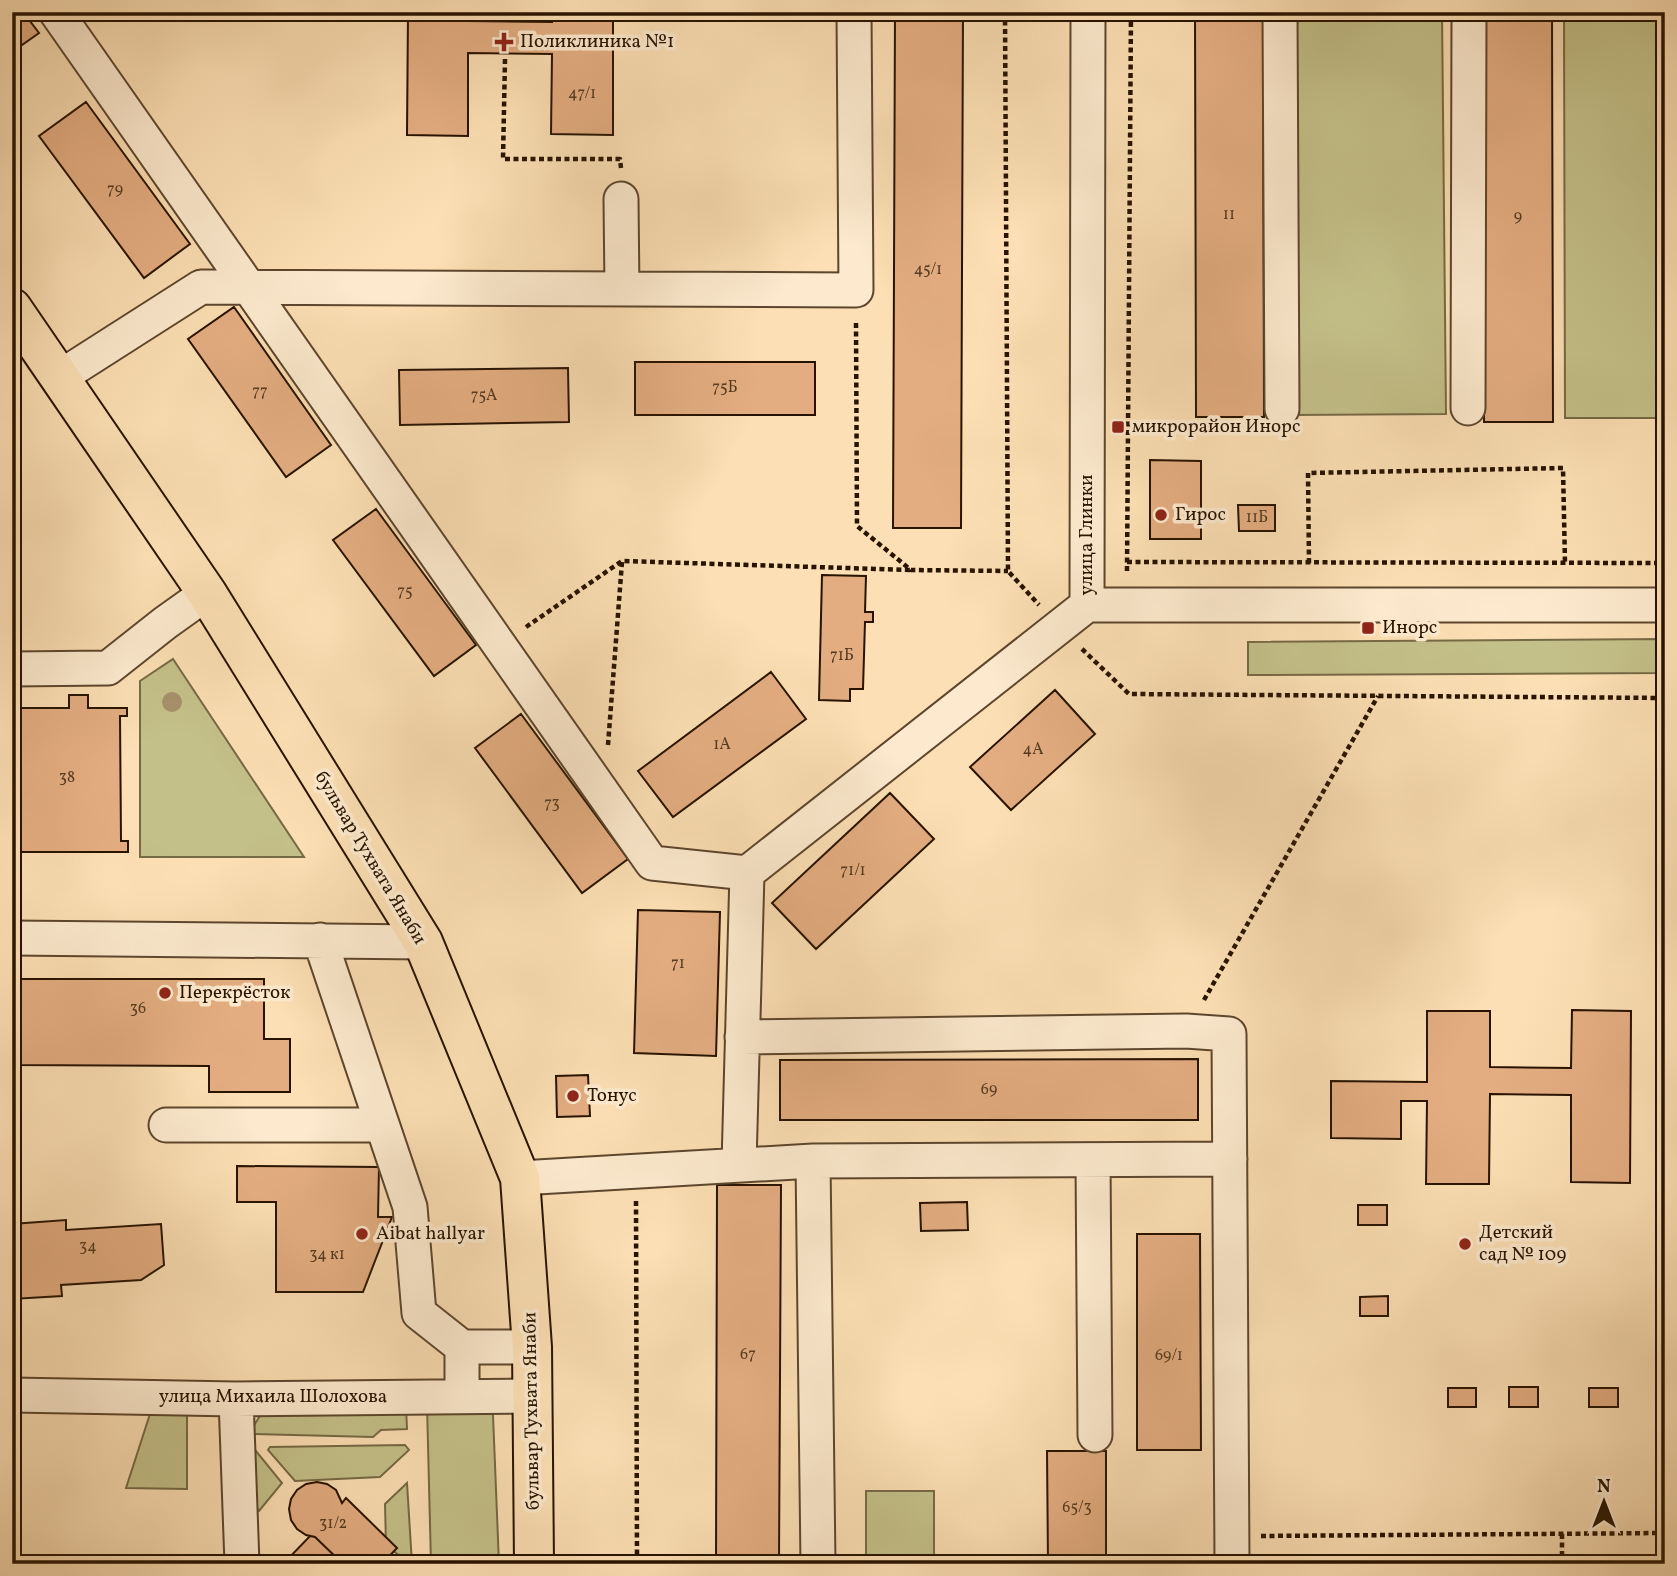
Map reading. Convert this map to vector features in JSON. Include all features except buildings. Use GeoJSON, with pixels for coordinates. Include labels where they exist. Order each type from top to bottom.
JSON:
{"type":"FeatureCollection","features":[{"type":"Feature","properties":{"kind":"main road","name":"бульвар Тухвата Янаби"},"geometry":{"type":"LineString","coordinates":[[12,308],[207,593],[423,942],[520,1178],[532,1347],[534,1564]]}},
{"type":"Feature","properties":{"kind":"street"},"geometry":{"type":"LineString","coordinates":[[56,12],[652,863],[747,873],[1087,606]]}},
{"type":"Feature","properties":{"kind":"street"},"geometry":{"type":"LineString","coordinates":[[60,377],[201,286],[856,290],[854,12]]}},
{"type":"Feature","properties":{"kind":"street","name":"улица Глинки"},"geometry":{"type":"LineString","coordinates":[[1088,12],[1087,606],[1665,606]]}},
{"type":"Feature","properties":{"kind":"street"},"geometry":{"type":"LineString","coordinates":[[1280,12],[1283,409]]}},
{"type":"Feature","properties":{"kind":"street"},"geometry":{"type":"LineString","coordinates":[[1468,408],[1469,12]]}},
{"type":"Feature","properties":{"kind":"street"},"geometry":{"type":"LineString","coordinates":[[621,199],[622,289]]}},
{"type":"Feature","properties":{"kind":"street"},"geometry":{"type":"LineString","coordinates":[[12,669],[108,668],[207,593]]}},
{"type":"Feature","properties":{"kind":"street"},"geometry":{"type":"LineString","coordinates":[[739,1164],[747,873]]}},
{"type":"Feature","properties":{"kind":"street"},"geometry":{"type":"LineString","coordinates":[[12,938],[423,942]]}},
{"type":"Feature","properties":{"kind":"street"},"geometry":{"type":"LineString","coordinates":[[320,940],[410,1207],[419,1313],[461,1347],[532,1347]]}},
{"type":"Feature","properties":{"kind":"street"},"geometry":{"type":"LineString","coordinates":[[742,1037],[1186,1031],[1229,1034],[1232,1550]]}},
{"type":"Feature","properties":{"kind":"street"},"geometry":{"type":"LineString","coordinates":[[166,1125],[382,1125]]}},
{"type":"Feature","properties":{"kind":"street"},"geometry":{"type":"LineString","coordinates":[[520,1178],[813,1161],[1230,1159]]}},
{"type":"Feature","properties":{"kind":"street"},"geometry":{"type":"LineString","coordinates":[[1093,1160],[1096,1435]]}},
{"type":"Feature","properties":{"kind":"street"},"geometry":{"type":"LineString","coordinates":[[813,1161],[818,1564]]}},
{"type":"Feature","properties":{"kind":"street"},"geometry":{"type":"LineString","coordinates":[[461,1347],[461,1396]]}},
{"type":"Feature","properties":{"kind":"street","name":"улица Михаила Шолохова"},"geometry":{"type":"LineString","coordinates":[[12,1395],[236,1399],[533,1396]]}},
{"type":"Feature","properties":{"kind":"street"},"geometry":{"type":"LineString","coordinates":[[236,1399],[243,1564]]}},
{"type":"Feature","properties":{"kind":"path"},"geometry":{"type":"LineString","coordinates":[[1005,12],[1008,571],[1060,627],[1129,694],[1665,698]]}},
{"type":"Feature","properties":{"kind":"path"},"geometry":{"type":"LineString","coordinates":[[1127,571],[1131,12]]}},
{"type":"Feature","properties":{"kind":"path"},"geometry":{"type":"LineString","coordinates":[[505,59],[503,159],[621,159],[621,199]]}},
{"type":"Feature","properties":{"kind":"path"},"geometry":{"type":"LineString","coordinates":[[856,290],[857,526],[911,570]]}},
{"type":"Feature","properties":{"kind":"path"},"geometry":{"type":"LineString","coordinates":[[1309,563],[1308,473],[1563,468],[1565,563]]}},
{"type":"Feature","properties":{"kind":"path"},"geometry":{"type":"LineString","coordinates":[[500,645],[622,561],[1008,571]]}},
{"type":"Feature","properties":{"kind":"path"},"geometry":{"type":"LineString","coordinates":[[605,795],[622,561]]}},
{"type":"Feature","properties":{"kind":"path"},"geometry":{"type":"LineString","coordinates":[[1127,562],[1665,563]]}},
{"type":"Feature","properties":{"kind":"path"},"geometry":{"type":"LineString","coordinates":[[1186,1031],[1378,696]]}},
{"type":"Feature","properties":{"kind":"path"},"geometry":{"type":"LineString","coordinates":[[636,1171],[637,1564]]}},
{"type":"Feature","properties":{"kind":"path"},"geometry":{"type":"LineString","coordinates":[[1232,1550],[1562,1534],[1665,1533]]}},
{"type":"Feature","properties":{"kind":"path"},"geometry":{"type":"LineString","coordinates":[[1562,1534],[1562,1564]]}},
{"type":"Feature","properties":{"kind":"shaded area"},"geometry":{"type":"Polygon","coordinates":[[[1290,12],[1442,12],[1446,414],[1293,415],[1290,12]]]}},
{"type":"Feature","properties":{"kind":"shaded area"},"geometry":{"type":"Polygon","coordinates":[[[1564,12],[1665,12],[1665,418],[1565,418],[1564,12]]]}},
{"type":"Feature","properties":{"kind":"shaded area"},"geometry":{"type":"Polygon","coordinates":[[[1665,639],[1665,673],[1248,675],[1248,642],[1665,639]]]}},
{"type":"Feature","properties":{"kind":"shaded area"},"geometry":{"type":"Polygon","coordinates":[[[173,659],[304,857],[140,857],[140,681],[173,659]]]}},
{"type":"Feature","properties":{"kind":"shaded area"},"geometry":{"type":"Polygon","coordinates":[[[406,1405],[407,1429],[381,1430],[373,1437],[253,1434],[253,1427],[263,1411],[406,1405]]]}},
{"type":"Feature","properties":{"kind":"shaded area"},"geometry":{"type":"Polygon","coordinates":[[[427,1405],[483,1407],[493,1415],[499,1564],[431,1564],[427,1405]]]}},
{"type":"Feature","properties":{"kind":"shaded area"},"geometry":{"type":"Polygon","coordinates":[[[150,1414],[187,1414],[187,1489],[126,1488],[150,1414]]]}},
{"type":"Feature","properties":{"kind":"shaded area"},"geometry":{"type":"Polygon","coordinates":[[[251,1445],[282,1483],[259,1511],[252,1503],[251,1445]]]}},
{"type":"Feature","properties":{"kind":"shaded area"},"geometry":{"type":"Polygon","coordinates":[[[405,1445],[409,1450],[380,1477],[295,1481],[268,1450],[270,1447],[405,1445]]]}},
{"type":"Feature","properties":{"kind":"shaded area"},"geometry":{"type":"Polygon","coordinates":[[[407,1483],[412,1564],[386,1546],[385,1504],[407,1483]]]}},
{"type":"Feature","properties":{"kind":"shaded area"},"geometry":{"type":"Polygon","coordinates":[[[866,1491],[934,1491],[934,1564],[866,1564],[866,1491]]]}},
{"type":"Feature","properties":{"kind":"place","name":"Поликлиника №1"},"geometry":{"type":"Point","coordinates":[504,42]}},
{"type":"Feature","properties":{"kind":"place","name":"микрорайон Инорс"},"geometry":{"type":"Point","coordinates":[1118,427]}},
{"type":"Feature","properties":{"kind":"place","name":"Гирос"},"geometry":{"type":"Point","coordinates":[1161,515]}},
{"type":"Feature","properties":{"kind":"place","name":"Инорс"},"geometry":{"type":"Point","coordinates":[1368,628]}},
{"type":"Feature","properties":{"kind":"place","name":"Перекрёсток"},"geometry":{"type":"Point","coordinates":[165,993]}},
{"type":"Feature","properties":{"kind":"place","name":"Тонус"},"geometry":{"type":"Point","coordinates":[573,1096]}},
{"type":"Feature","properties":{"kind":"place","name":"Aibat hallyar"},"geometry":{"type":"Point","coordinates":[362,1234]}},
{"type":"Feature","properties":{"kind":"place","name":"Детский сад № 109"},"geometry":{"type":"Point","coordinates":[1465,1244]}}]}
